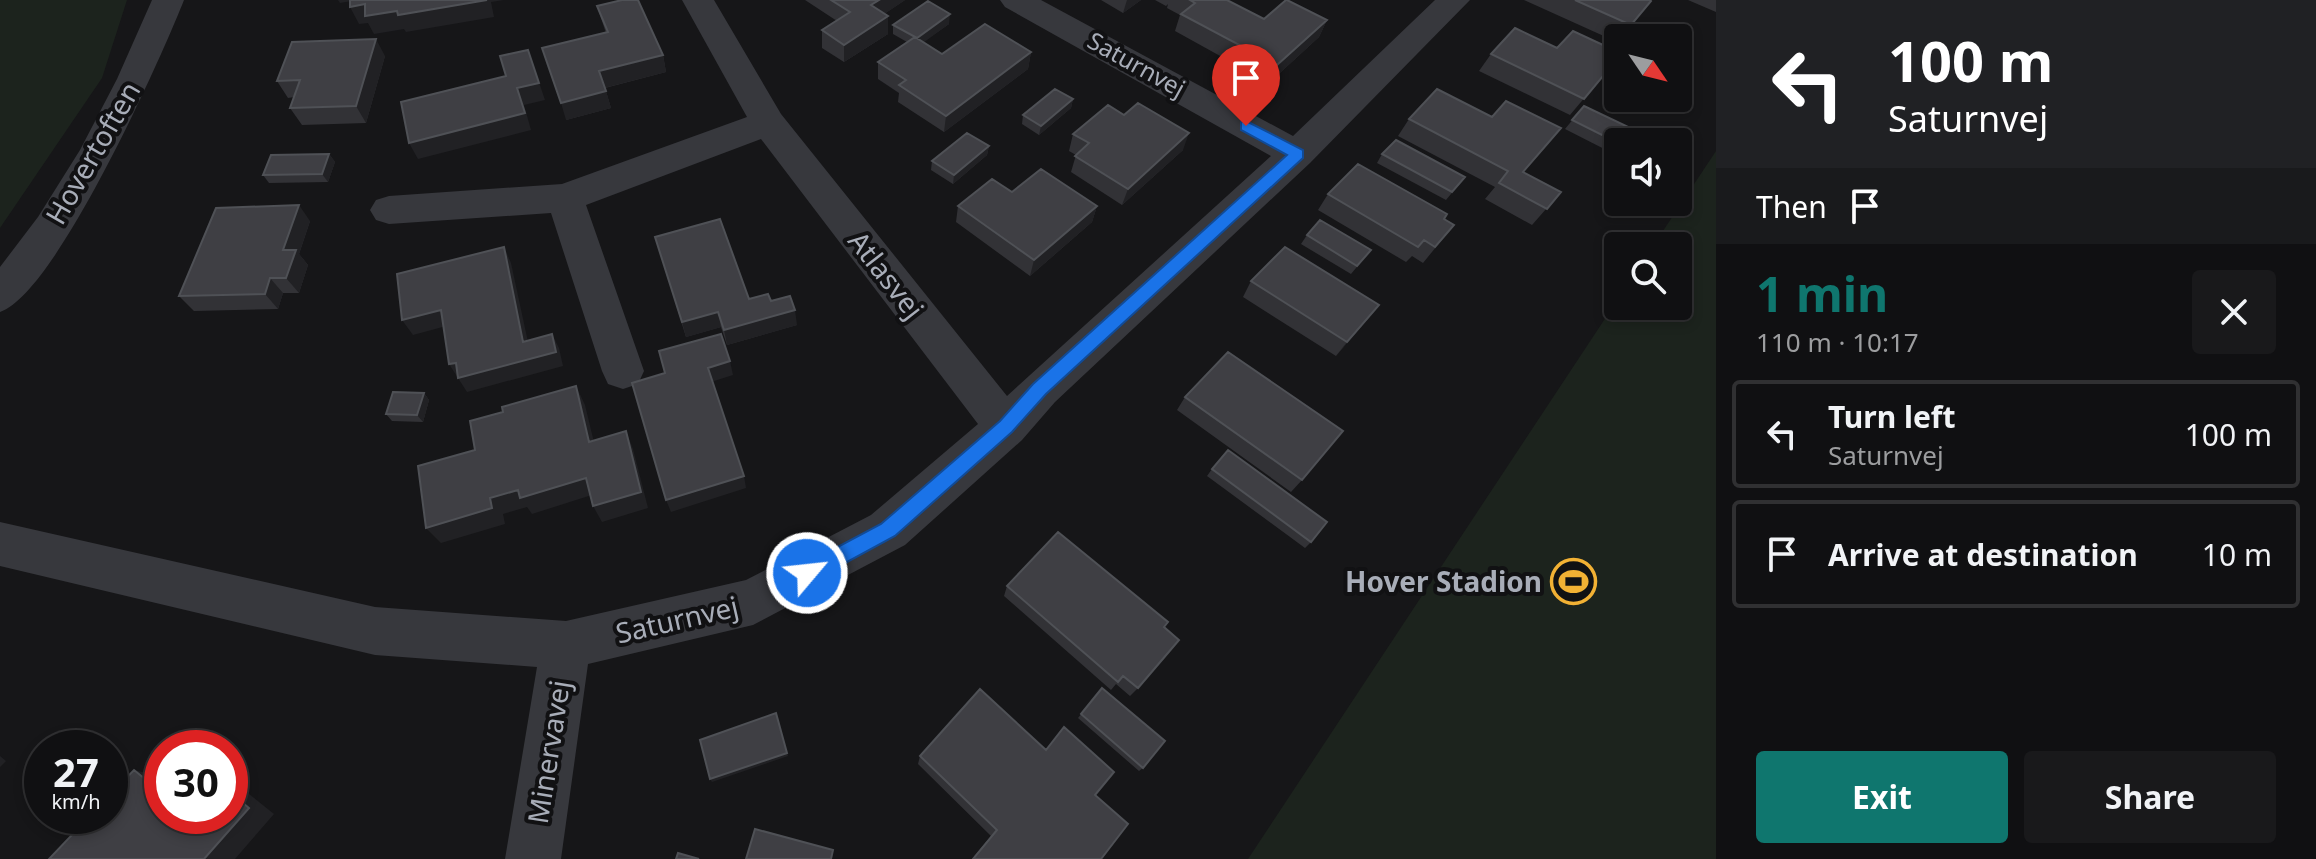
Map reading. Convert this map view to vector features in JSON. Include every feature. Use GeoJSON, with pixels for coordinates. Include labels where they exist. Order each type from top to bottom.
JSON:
{"type":"FeatureCollection","features":[{"type":"Feature","properties":{"kind":"street","name":"Hovertoften"},"geometry":{"type":"LineString","coordinates":[[0,296],[90,167],[138,77],[168,0]]}},
{"type":"Feature","properties":{"kind":"street","name":"Atlasvej"},"geometry":{"type":"LineString","coordinates":[[698,0],[768,123],[1006,427]]}},
{"type":"Feature","properties":{"kind":"street","name":"Saturnvej"},"geometry":{"type":"LineString","coordinates":[[1016,0],[1297,154]]}},
{"type":"Feature","properties":{"kind":"street","name":"Saturnvej"},"geometry":{"type":"LineString","coordinates":[[0,544],[375,631],[566,645],[753,602],[888,530],[1006,427],[1040,389],[1297,154],[1454,0]]}},
{"type":"Feature","properties":{"kind":"street"},"geometry":{"type":"LineString","coordinates":[[389,210],[565,198],[768,123]]}},
{"type":"Feature","properties":{"kind":"street"},"geometry":{"type":"LineString","coordinates":[[565,198],[623,371]]}},
{"type":"Feature","properties":{"kind":"street","name":"Minervavej"},"geometry":{"type":"LineString","coordinates":[[533,859],[566,645]]}},
{"type":"Feature","properties":{"kind":"shaded area"},"geometry":{"type":"Polygon","coordinates":[[[0,0],[127,0],[102,78],[0,228],[0,0]]]}},
{"type":"Feature","properties":{"kind":"shaded area","name":"Hover Stadion"},"geometry":{"type":"Polygon","coordinates":[[[1716,151],[1716,859],[1248,859],[1604,320],[1692,320],[1692,232],[1662,232],[1673,216],[1692,216],[1692,187],[1716,151]]]}},
{"type":"Feature","properties":{"kind":"building"},"geometry":{"type":"Polygon","coordinates":[[[350,0],[487,0],[398,15],[397,11],[365,16],[365,4],[350,7],[350,0]]]}},
{"type":"Feature","properties":{"kind":"building"},"geometry":{"type":"Polygon","coordinates":[[[638,0],[663,55],[599,71],[606,91],[561,103],[542,48],[608,32],[597,6],[638,0]]]}},
{"type":"Feature","properties":{"kind":"building"},"geometry":{"type":"Polygon","coordinates":[[[831,0],[879,0],[871,5],[888,16],[844,45],[822,30],[850,12],[831,0]]]}},
{"type":"Feature","properties":{"kind":"building"},"geometry":{"type":"Polygon","coordinates":[[[1190,0],[1227,0],[1264,19],[1287,0],[1327,20],[1277,65],[1181,14],[1195,3],[1190,0]]]}},
{"type":"Feature","properties":{"kind":"building"},"geometry":{"type":"Polygon","coordinates":[[[1575,0],[1650,0],[1629,24],[1575,0]]]}},
{"type":"Feature","properties":{"kind":"building"},"geometry":{"type":"Polygon","coordinates":[[[928,1],[950,14],[917,38],[893,25],[928,1]]]}},
{"type":"Feature","properties":{"kind":"building"},"geometry":{"type":"Polygon","coordinates":[[[985,24],[1031,52],[946,116],[899,85],[906,80],[878,62],[915,37],[942,54],[985,24]]]}},
{"type":"Feature","properties":{"kind":"building"},"geometry":{"type":"Polygon","coordinates":[[[1515,28],[1557,48],[1573,31],[1604,45],[1604,75],[1584,99],[1491,54],[1515,28]]]}},
{"type":"Feature","properties":{"kind":"building"},"geometry":{"type":"Polygon","coordinates":[[[376,39],[356,106],[290,108],[300,80],[277,81],[292,42],[376,39]]]}},
{"type":"Feature","properties":{"kind":"building"},"geometry":{"type":"Polygon","coordinates":[[[528,50],[539,83],[517,88],[525,113],[409,143],[401,102],[506,76],[500,56],[528,50]]]}},
{"type":"Feature","properties":{"kind":"building"},"geometry":{"type":"Polygon","coordinates":[[[1055,89],[1073,99],[1041,126],[1023,115],[1055,89]]]}},
{"type":"Feature","properties":{"kind":"building"},"geometry":{"type":"Polygon","coordinates":[[[1437,89],[1492,117],[1506,101],[1561,128],[1523,172],[1561,192],[1547,209],[1499,183],[1508,171],[1409,119],[1437,89]]]}},
{"type":"Feature","properties":{"kind":"building"},"geometry":{"type":"Polygon","coordinates":[[[1138,103],[1189,133],[1128,189],[1075,156],[1089,143],[1073,134],[1108,105],[1124,115],[1138,103]]]}},
{"type":"Feature","properties":{"kind":"building"},"geometry":{"type":"Polygon","coordinates":[[[1584,106],[1630,128],[1604,128],[1604,136],[1572,120],[1584,106]]]}},
{"type":"Feature","properties":{"kind":"building"},"geometry":{"type":"Polygon","coordinates":[[[967,133],[989,146],[954,175],[932,161],[967,133]]]}},
{"type":"Feature","properties":{"kind":"building"},"geometry":{"type":"Polygon","coordinates":[[[1396,140],[1465,177],[1452,192],[1382,154],[1396,140]]]}},
{"type":"Feature","properties":{"kind":"building"},"geometry":{"type":"Polygon","coordinates":[[[329,154],[322,174],[263,175],[271,155],[329,154]]]}},
{"type":"Feature","properties":{"kind":"building"},"geometry":{"type":"Polygon","coordinates":[[[1358,164],[1447,214],[1444,219],[1454,225],[1435,247],[1424,240],[1418,247],[1328,194],[1358,164]]]}},
{"type":"Feature","properties":{"kind":"building"},"geometry":{"type":"Polygon","coordinates":[[[1041,169],[1097,206],[1034,260],[958,206],[992,179],[1012,192],[1041,169]]]}},
{"type":"Feature","properties":{"kind":"building"},"geometry":{"type":"Polygon","coordinates":[[[299,205],[283,250],[296,250],[286,278],[270,278],[265,294],[179,296],[216,208],[299,205]]]}},
{"type":"Feature","properties":{"kind":"building"},"geometry":{"type":"Polygon","coordinates":[[[720,219],[749,299],[768,294],[771,301],[790,296],[795,310],[724,330],[718,312],[682,322],[655,237],[720,219]]]}},
{"type":"Feature","properties":{"kind":"building"},"geometry":{"type":"Polygon","coordinates":[[[1320,220],[1371,250],[1357,266],[1307,235],[1320,220]]]}},
{"type":"Feature","properties":{"kind":"building"},"geometry":{"type":"Polygon","coordinates":[[[504,247],[523,342],[552,334],[556,352],[458,378],[456,363],[449,364],[441,310],[402,320],[397,274],[504,247]]]}},
{"type":"Feature","properties":{"kind":"building"},"geometry":{"type":"Polygon","coordinates":[[[1285,247],[1379,305],[1347,342],[1251,281],[1285,247]]]}},
{"type":"Feature","properties":{"kind":"building"},"geometry":{"type":"Polygon","coordinates":[[[721,334],[730,361],[708,368],[744,476],[666,500],[632,383],[665,373],[659,351],[721,334]]]}},
{"type":"Feature","properties":{"kind":"building"},"geometry":{"type":"Polygon","coordinates":[[[1228,352],[1343,431],[1302,480],[1185,397],[1228,352]]]}},
{"type":"Feature","properties":{"kind":"building"},"geometry":{"type":"Polygon","coordinates":[[[576,386],[589,442],[626,431],[641,492],[593,506],[586,478],[520,498],[518,490],[490,498],[492,508],[426,528],[418,466],[475,450],[470,421],[503,412],[502,407],[576,386]]]}},
{"type":"Feature","properties":{"kind":"building"},"geometry":{"type":"Polygon","coordinates":[[[393,392],[424,393],[417,415],[386,414],[393,392]]]}},
{"type":"Feature","properties":{"kind":"building"},"geometry":{"type":"Polygon","coordinates":[[[1228,450],[1327,522],[1311,542],[1212,469],[1228,450]]]}},
{"type":"Feature","properties":{"kind":"building"},"geometry":{"type":"Polygon","coordinates":[[[1058,532],[1168,622],[1164,627],[1179,640],[1138,688],[1123,676],[1118,682],[1007,586],[1058,532]]]}},
{"type":"Feature","properties":{"kind":"building"},"geometry":{"type":"Polygon","coordinates":[[[1102,688],[1165,741],[1143,768],[1081,714],[1102,688]]]}},
{"type":"Feature","properties":{"kind":"building"},"geometry":{"type":"Polygon","coordinates":[[[980,689],[1046,750],[1064,727],[1114,772],[1095,795],[1128,824],[1101,859],[973,859],[997,830],[920,756],[980,689]]]}},
{"type":"Feature","properties":{"kind":"building"},"geometry":{"type":"Polygon","coordinates":[[[776,713],[787,753],[710,779],[700,740],[776,713]]]}},
{"type":"Feature","properties":{"kind":"building"},"geometry":{"type":"Polygon","coordinates":[[[134,770],[144,778],[144,834],[226,834],[204,859],[49,859],[73,834],[128,834],[128,776],[134,770]]]}},
{"type":"Feature","properties":{"kind":"building"},"geometry":{"type":"Polygon","coordinates":[[[755,829],[833,850],[831,859],[746,859],[755,829]]]}},
{"type":"Feature","properties":{"kind":"building"},"geometry":{"type":"Polygon","coordinates":[[[678,853],[699,859],[676,859],[678,853]]]}},
{"type":"Feature","properties":{"kind":"place","name":"Hover Stadion"},"geometry":{"type":"Point","coordinates":[1573,582]}},
{"type":"Feature","properties":{"kind":"route"},"geometry":{"type":"LineString","coordinates":[[807,573],[888,530],[1006,427],[1040,389],[1297,154],[1246,126]]}}]}
